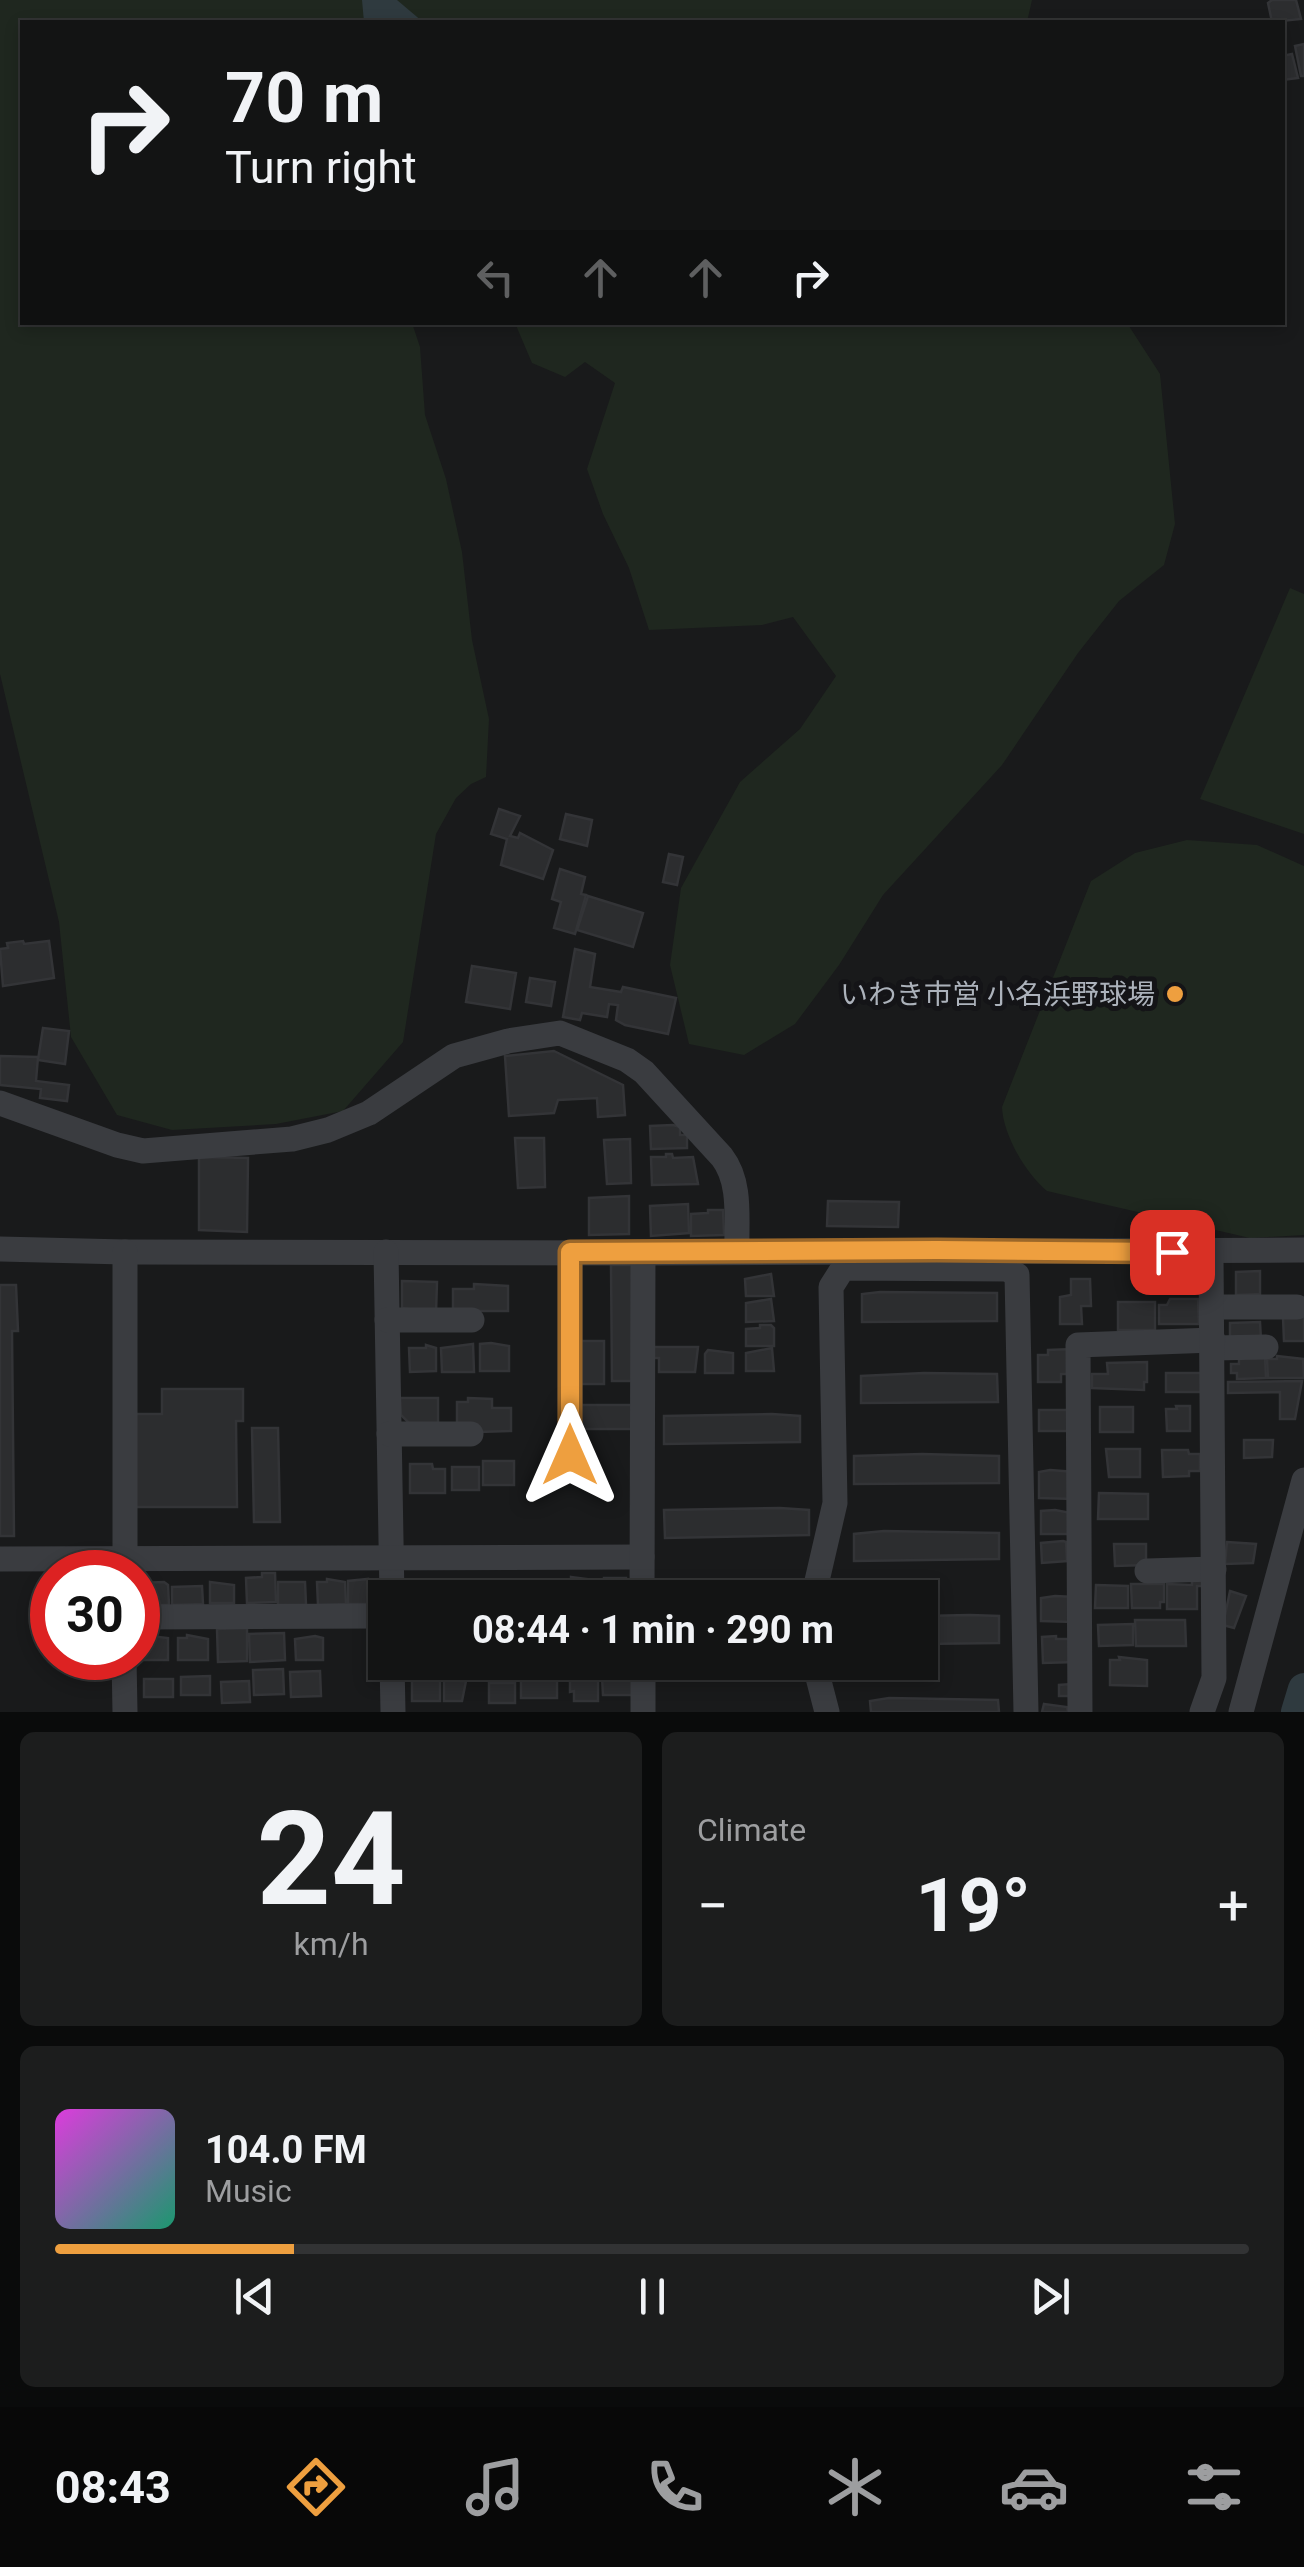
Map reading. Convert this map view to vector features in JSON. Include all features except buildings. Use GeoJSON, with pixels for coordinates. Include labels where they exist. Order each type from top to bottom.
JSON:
{"type":"FeatureCollection","features":[{"type":"Feature","properties":{"kind":"street"},"geometry":{"type":"LineString","coordinates":[[0,1104],[143,1151],[292,1139],[328,1130],[368,1113],[454,1056],[508,1041],[560,1034],[626,1060],[644,1072],[722,1157],[735,1184],[737,1252]]}},
{"type":"Feature","properties":{"kind":"street"},"geometry":{"type":"LineString","coordinates":[[0,1249],[642,1253],[1304,1250]]}},
{"type":"Feature","properties":{"kind":"street"},"geometry":{"type":"LineString","coordinates":[[125,1252],[125,1550]]}},
{"type":"Feature","properties":{"kind":"street"},"geometry":{"type":"LineString","coordinates":[[386,1252],[392,1580]]}},
{"type":"Feature","properties":{"kind":"street"},"geometry":{"type":"LineString","coordinates":[[570,1252],[570,1455]]}},
{"type":"Feature","properties":{"kind":"street"},"geometry":{"type":"LineString","coordinates":[[642,1253],[642,1580]]}},
{"type":"Feature","properties":{"kind":"street"},"geometry":{"type":"LineString","coordinates":[[1202,1712],[1214,1678],[1211,1253]]}},
{"type":"Feature","properties":{"kind":"street"},"geometry":{"type":"LineString","coordinates":[[818,1580],[835,1504],[831,1287],[843,1268],[1006,1269],[1017,1276],[1026,1712]]}},
{"type":"Feature","properties":{"kind":"street"},"geometry":{"type":"LineString","coordinates":[[1212,1307],[1298,1306]]}},
{"type":"Feature","properties":{"kind":"street"},"geometry":{"type":"LineString","coordinates":[[388,1320],[472,1320]]}},
{"type":"Feature","properties":{"kind":"street"},"geometry":{"type":"LineString","coordinates":[[1080,1712],[1078,1345],[1266,1347]]}},
{"type":"Feature","properties":{"kind":"street"},"geometry":{"type":"LineString","coordinates":[[390,1434],[471,1434]]}},
{"type":"Feature","properties":{"kind":"street"},"geometry":{"type":"LineString","coordinates":[[1242,1712],[1304,1480]]}},
{"type":"Feature","properties":{"kind":"street"},"geometry":{"type":"LineString","coordinates":[[160,1565],[392,1557],[642,1557]]}},
{"type":"Feature","properties":{"kind":"street"},"geometry":{"type":"LineString","coordinates":[[0,1559],[30,1561]]}},
{"type":"Feature","properties":{"kind":"street"},"geometry":{"type":"LineString","coordinates":[[1147,1571],[1214,1569]]}},
{"type":"Feature","properties":{"kind":"street"},"geometry":{"type":"LineString","coordinates":[[160,1617],[368,1616]]}},
{"type":"Feature","properties":{"kind":"street"},"geometry":{"type":"LineString","coordinates":[[124,1680],[125,1712]]}},
{"type":"Feature","properties":{"kind":"street"},"geometry":{"type":"LineString","coordinates":[[392,1680],[393,1712]]}},
{"type":"Feature","properties":{"kind":"street"},"geometry":{"type":"LineString","coordinates":[[642,1680],[643,1712]]}},
{"type":"Feature","properties":{"kind":"street"},"geometry":{"type":"LineString","coordinates":[[819,1680],[827,1712]]}},
{"type":"Feature","properties":{"kind":"shaded area"},"geometry":{"type":"Polygon","coordinates":[[[0,0],[1032,0],[1027,20],[20,20],[20,325],[413,325],[420,347],[425,415],[446,479],[462,552],[472,640],[489,719],[486,777],[456,798],[436,834],[403,1042],[343,1111],[276,1124],[172,1130],[117,1115],[71,1037],[59,922],[0,674],[0,0]]]}},
{"type":"Feature","properties":{"kind":"shaded area"},"geometry":{"type":"Polygon","coordinates":[[[362,0],[397,0],[421,20],[364,20],[362,0]]]}},
{"type":"Feature","properties":{"kind":"shaded area"},"geometry":{"type":"Polygon","coordinates":[[[516,325],[1128,325],[1160,374],[1175,524],[1164,565],[1119,601],[1078,653],[1002,765],[883,895],[839,965],[795,1024],[744,1055],[689,1044],[670,965],[681,888],[740,782],[800,729],[836,676],[793,617],[762,625],[649,630],[629,568],[587,469],[615,383],[585,362],[565,377],[532,363],[516,325]]]}},
{"type":"Feature","properties":{"kind":"shaded area"},"geometry":{"type":"Polygon","coordinates":[[[1290,588],[1304,594],[1304,834],[1200,799],[1290,588]]]}},
{"type":"Feature","properties":{"kind":"shaded area","name":"いわき市営 小名浜野球場"},"geometry":{"type":"Polygon","coordinates":[[[1187,840],[1257,845],[1304,866],[1304,1235],[1250,1238],[1047,1191],[1024,1164],[1006,1130],[1002,1107],[1091,881],[1135,853],[1187,840]]]}},
{"type":"Feature","properties":{"kind":"waterway"},"geometry":{"type":"LineString","coordinates":[[1297,1712],[1304,1689]]}},
{"type":"Feature","properties":{"kind":"place","name":"いわき市営 小名浜野球場"},"geometry":{"type":"Point","coordinates":[1175,994]}},
{"type":"Feature","properties":{"kind":"route"},"geometry":{"type":"LineString","coordinates":[[570,1455],[570,1252],[1172,1252]]}}]}
